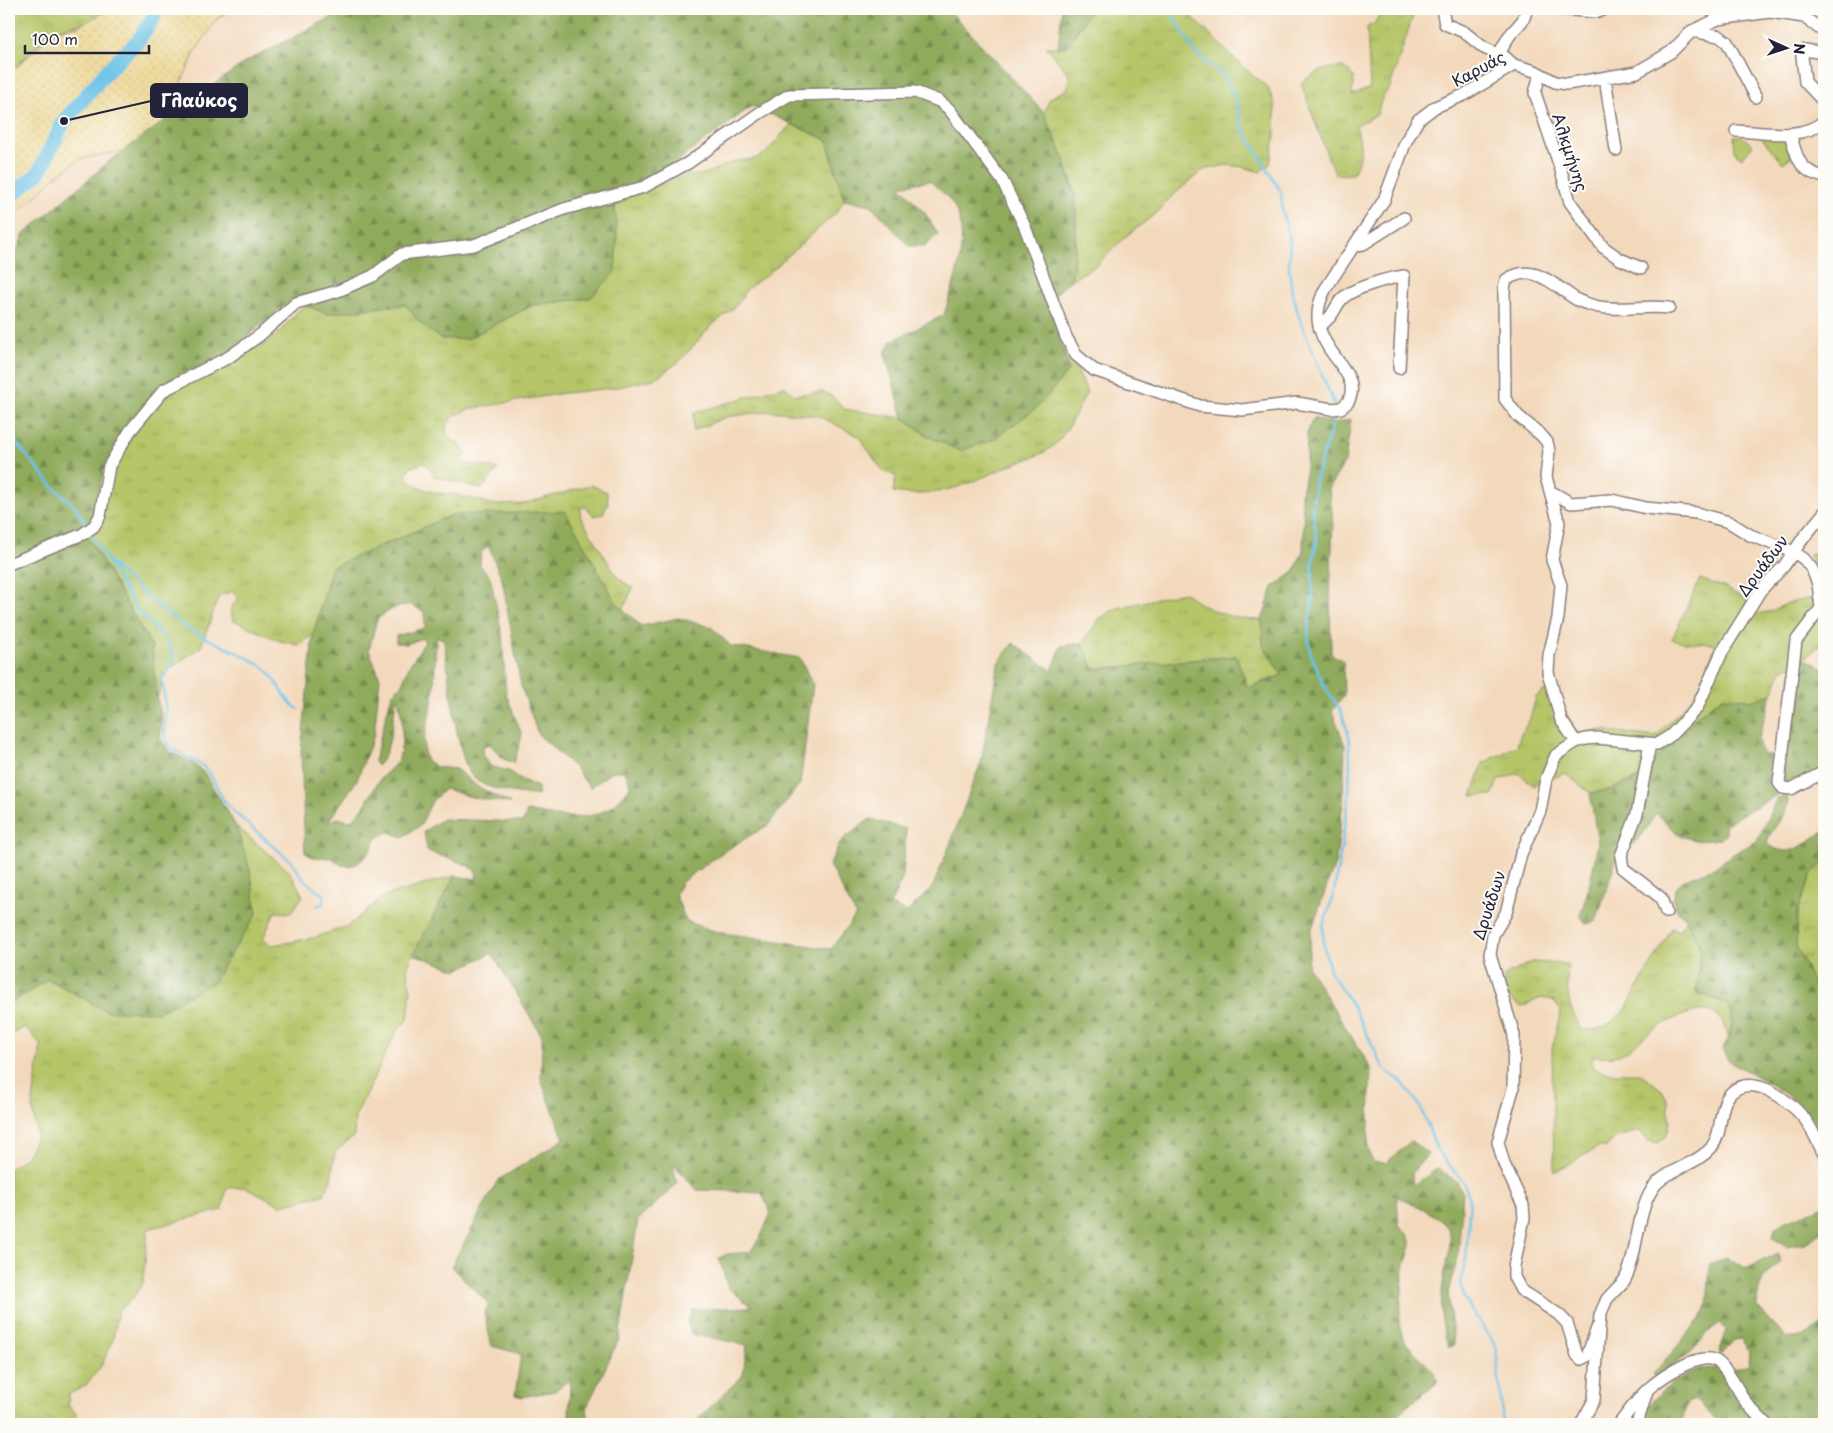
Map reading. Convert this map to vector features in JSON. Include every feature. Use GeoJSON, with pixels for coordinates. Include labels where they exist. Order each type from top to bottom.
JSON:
{"type":"FeatureCollection","features":[{"type":"Feature","properties":{"kind":"street"},"geometry":{"type":"LineString","coordinates":[[1442,9],[1445,24],[1464,32],[1484,48],[1509,59],[1514,66]]}},
{"type":"Feature","properties":{"kind":"street"},"geometry":{"type":"LineString","coordinates":[[1499,54],[1509,36],[1523,20],[1527,9]]}},
{"type":"Feature","properties":{"kind":"street"},"geometry":{"type":"LineString","coordinates":[[1558,9],[1597,12],[1605,9]]}},
{"type":"Feature","properties":{"kind":"street","name":"Καρυάς"},"geometry":{"type":"LineString","coordinates":[[1319,326],[1319,306],[1323,293],[1388,193],[1406,141],[1418,120],[1435,107],[1464,95],[1514,66],[1540,74],[1551,81],[1564,84],[1637,72],[1671,52],[1692,31],[1718,19],[1770,10],[1804,17],[1824,32]]}},
{"type":"Feature","properties":{"kind":"street"},"geometry":{"type":"LineString","coordinates":[[1692,31],[1719,36],[1727,42],[1756,97]]}},
{"type":"Feature","properties":{"kind":"street"},"geometry":{"type":"LineString","coordinates":[[1824,53],[1805,50],[1802,56],[1805,82],[1824,102]]}},
{"type":"Feature","properties":{"kind":"street","name":"Αλκμήνης"},"geometry":{"type":"LineString","coordinates":[[1540,74],[1535,94],[1570,202],[1603,246],[1620,259],[1641,268]]}},
{"type":"Feature","properties":{"kind":"street"},"geometry":{"type":"LineString","coordinates":[[1605,78],[1616,150]]}},
{"type":"Feature","properties":{"kind":"street"},"geometry":{"type":"LineString","coordinates":[[9,564],[82,534],[94,526],[100,516],[108,466],[130,431],[164,390],[229,357],[260,335],[296,303],[338,292],[373,276],[402,254],[474,245],[564,210],[644,187],[688,163],[758,114],[789,95],[915,92],[938,101],[949,109],[1002,180],[1025,227],[1066,337],[1076,355],[1094,370],[1200,406],[1242,410],[1297,403],[1339,409],[1346,405],[1351,397],[1351,380],[1347,372],[1328,349],[1319,326],[1331,319],[1344,297],[1386,279],[1404,276],[1399,368]]}},
{"type":"Feature","properties":{"kind":"street"},"geometry":{"type":"LineString","coordinates":[[1736,130],[1790,134],[1815,129],[1824,121]]}},
{"type":"Feature","properties":{"kind":"street"},"geometry":{"type":"LineString","coordinates":[[1790,134],[1797,158],[1809,173],[1824,177]]}},
{"type":"Feature","properties":{"kind":"street"},"geometry":{"type":"LineString","coordinates":[[1355,246],[1363,244],[1404,218]]}},
{"type":"Feature","properties":{"kind":"street"},"geometry":{"type":"LineString","coordinates":[[1576,742],[1561,720],[1549,681],[1549,655],[1558,618],[1561,585],[1552,560],[1559,523],[1546,477],[1549,451],[1547,442],[1518,416],[1505,399],[1503,367],[1506,280],[1515,274],[1536,275],[1562,287],[1579,301],[1600,307],[1669,308]]}},
{"type":"Feature","properties":{"kind":"street"},"geometry":{"type":"LineString","coordinates":[[1550,491],[1571,503],[1612,500],[1646,508],[1708,516],[1729,522],[1750,535],[1794,552],[1804,558],[1812,569],[1819,588],[1821,604],[1820,611],[1796,641],[1779,783],[1782,788],[1791,789],[1824,772]]}},
{"type":"Feature","properties":{"kind":"street","name":"Δρυάδων"},"geometry":{"type":"LineString","coordinates":[[1597,1328],[1587,1356],[1581,1359],[1577,1355],[1567,1324],[1546,1305],[1521,1290],[1514,1277],[1514,1266],[1524,1218],[1523,1204],[1504,1164],[1498,1142],[1513,1089],[1514,1036],[1490,955],[1493,935],[1506,913],[1521,854],[1540,811],[1546,779],[1553,760],[1562,750],[1576,742],[1597,738],[1657,744],[1670,736],[1697,708],[1722,652],[1760,591],[1780,571],[1824,513]]}},
{"type":"Feature","properties":{"kind":"street"},"geometry":{"type":"LineString","coordinates":[[1650,744],[1637,814],[1621,856],[1622,868],[1662,898],[1666,912]]}},
{"type":"Feature","properties":{"kind":"street"},"geometry":{"type":"LineString","coordinates":[[1581,1424],[1594,1400],[1597,1328],[1602,1307],[1628,1273],[1652,1190],[1665,1177],[1710,1148],[1718,1133],[1726,1100],[1735,1090],[1754,1085],[1777,1095],[1803,1117],[1824,1154]]}},
{"type":"Feature","properties":{"kind":"street"},"geometry":{"type":"LineString","coordinates":[[1619,1424],[1648,1389],[1667,1375],[1688,1364],[1706,1358],[1714,1359],[1721,1364],[1746,1402],[1766,1424]]}},
{"type":"Feature","properties":{"kind":"street"},"geometry":{"type":"LineString","coordinates":[[1637,1424],[1648,1389]]}},
{"type":"Feature","properties":{"kind":"green space"},"geometry":{"type":"Polygon","coordinates":[[[9,9],[104,9],[94,19],[61,28],[49,35],[9,74],[9,9]]]}},
{"type":"Feature","properties":{"kind":"green space"},"geometry":{"type":"Polygon","coordinates":[[[348,9],[948,9],[1044,113],[1062,154],[1075,196],[1075,251],[1071,280],[1048,301],[1069,370],[1039,406],[993,440],[960,451],[928,436],[903,418],[885,354],[890,342],[944,315],[960,259],[961,230],[958,216],[952,203],[930,181],[900,186],[925,213],[938,234],[926,246],[909,246],[871,205],[844,200],[827,140],[752,106],[615,207],[617,240],[615,272],[590,298],[533,305],[467,339],[441,339],[419,322],[405,304],[327,314],[292,299],[228,353],[163,385],[105,465],[88,537],[152,647],[157,700],[162,717],[160,738],[169,751],[194,764],[205,774],[236,826],[250,870],[257,914],[213,982],[159,1012],[107,1011],[48,979],[9,1004],[9,269],[24,234],[112,159],[245,62],[348,9]]]}},
{"type":"Feature","properties":{"kind":"green space"},"geometry":{"type":"Polygon","coordinates":[[[1062,9],[1092,9],[1066,47],[1058,47],[1062,9]]]}},
{"type":"Feature","properties":{"kind":"green space"},"geometry":{"type":"Polygon","coordinates":[[[1092,9],[1184,9],[1244,68],[1267,86],[1275,105],[1275,138],[1270,164],[1260,172],[1244,167],[1226,165],[1203,170],[1171,197],[1158,212],[1125,237],[1097,265],[1071,280],[1077,227],[1075,195],[1066,164],[1044,113],[1050,98],[1067,89],[1069,75],[1046,47],[1066,47],[1092,9]]]}},
{"type":"Feature","properties":{"kind":"green space"},"geometry":{"type":"Polygon","coordinates":[[[1383,9],[1415,9],[1390,87],[1382,98],[1377,115],[1356,125],[1360,150],[1353,174],[1336,175],[1301,83],[1321,71],[1344,67],[1354,77],[1352,95],[1370,88],[1367,27],[1374,24],[1383,9]]]}},
{"type":"Feature","properties":{"kind":"green space"},"geometry":{"type":"Polygon","coordinates":[[[791,124],[827,140],[844,200],[837,212],[770,272],[746,290],[737,305],[711,326],[679,362],[654,379],[619,387],[558,394],[469,409],[452,417],[446,427],[447,435],[467,452],[462,462],[498,469],[482,489],[434,476],[431,469],[423,462],[409,469],[406,477],[418,487],[436,493],[452,494],[497,505],[523,504],[591,485],[607,492],[608,503],[603,514],[594,516],[586,507],[581,507],[580,516],[618,578],[633,588],[623,609],[452,515],[332,567],[313,635],[298,645],[280,641],[233,620],[231,609],[238,598],[233,591],[219,596],[201,647],[164,673],[157,700],[152,647],[88,537],[103,496],[122,454],[146,416],[162,400],[179,387],[197,377],[271,340],[305,305],[327,314],[406,304],[419,322],[467,339],[533,305],[590,298],[617,240],[615,207],[634,193],[687,176],[705,174],[735,161],[754,159],[766,153],[791,124]]]}},
{"type":"Feature","properties":{"kind":"green space"},"geometry":{"type":"Polygon","coordinates":[[[1759,135],[1786,135],[1792,156],[1783,163],[1759,135]]]}},
{"type":"Feature","properties":{"kind":"green space"},"geometry":{"type":"Polygon","coordinates":[[[1734,136],[1741,136],[1753,145],[1742,158],[1735,153],[1734,136]]]}},
{"type":"Feature","properties":{"kind":"green space"},"geometry":{"type":"Polygon","coordinates":[[[1059,343],[1073,361],[1087,392],[1062,436],[1052,447],[1038,455],[955,488],[925,494],[893,492],[896,476],[883,471],[858,436],[819,416],[769,411],[726,417],[693,431],[694,413],[784,386],[794,395],[824,392],[833,397],[844,409],[903,418],[928,436],[1069,370],[1059,343]]]}},
{"type":"Feature","properties":{"kind":"green space"},"geometry":{"type":"Polygon","coordinates":[[[1314,417],[1332,422],[1351,419],[1345,462],[1329,488],[1333,520],[1330,599],[1331,654],[1343,661],[1344,695],[1332,711],[1345,745],[1343,801],[1336,861],[1311,931],[1308,967],[1371,1068],[1368,1147],[1372,1162],[1386,1163],[1411,1141],[1428,1154],[1412,1173],[1413,1186],[1438,1168],[1457,1182],[1463,1193],[1458,1258],[1448,1292],[1454,1346],[1449,1348],[1443,1329],[1441,1301],[1450,1248],[1450,1233],[1442,1222],[1419,1206],[1397,1197],[1399,1225],[1409,1236],[1411,1246],[1404,1268],[1399,1324],[1404,1341],[1435,1373],[1438,1381],[1386,1424],[693,1424],[743,1375],[747,1345],[691,1334],[687,1322],[693,1309],[752,1307],[728,1288],[719,1258],[727,1254],[750,1252],[761,1236],[771,1213],[761,1192],[697,1190],[673,1164],[677,1184],[638,1220],[619,1339],[587,1407],[589,1424],[569,1424],[570,1379],[555,1391],[522,1397],[515,1395],[521,1354],[492,1346],[484,1314],[489,1304],[451,1267],[498,1180],[564,1139],[541,1080],[542,1036],[492,953],[457,970],[413,954],[455,876],[477,879],[476,871],[470,867],[427,850],[424,831],[443,819],[523,822],[527,811],[571,817],[597,814],[620,800],[630,787],[628,777],[623,771],[613,771],[590,788],[576,769],[538,734],[521,686],[502,579],[488,545],[481,553],[480,565],[490,577],[502,633],[506,694],[522,735],[514,763],[503,759],[490,744],[485,745],[482,752],[490,766],[509,771],[518,778],[538,787],[538,796],[493,788],[472,776],[466,766],[457,732],[444,640],[437,636],[431,710],[424,738],[426,760],[437,767],[456,769],[478,787],[510,803],[475,798],[445,789],[432,801],[421,825],[403,837],[389,832],[380,836],[366,856],[357,863],[347,866],[332,858],[313,857],[305,853],[301,752],[313,635],[332,567],[452,515],[565,511],[617,604],[641,626],[678,618],[711,627],[731,646],[800,658],[813,685],[800,784],[768,825],[723,852],[683,881],[675,894],[686,921],[717,932],[831,949],[856,915],[829,865],[841,841],[870,819],[906,829],[903,877],[890,905],[907,912],[932,888],[981,762],[998,663],[1013,643],[1052,671],[1061,646],[1082,643],[1094,669],[1236,656],[1248,688],[1282,675],[1263,645],[1262,620],[1273,587],[1294,572],[1303,551],[1304,521],[1301,495],[1306,468],[1307,432],[1314,417]],[[410,604],[392,609],[377,619],[369,650],[380,678],[374,735],[357,780],[328,822],[338,818],[350,821],[355,817],[364,807],[381,778],[398,761],[402,744],[402,727],[401,710],[397,697],[386,753],[377,766],[374,761],[392,694],[402,684],[409,666],[425,642],[422,638],[407,644],[396,643],[396,636],[425,628],[424,612],[410,604]]]}},
{"type":"Feature","properties":{"kind":"green space"},"geometry":{"type":"Polygon","coordinates":[[[1824,552],[1824,642],[1805,658],[1782,670],[1772,694],[1754,700],[1723,697],[1700,713],[1637,779],[1610,790],[1590,793],[1565,773],[1534,786],[1518,773],[1498,780],[1493,795],[1472,796],[1483,763],[1517,746],[1520,736],[1530,719],[1536,697],[1543,691],[1549,690],[1559,697],[1573,727],[1580,732],[1602,730],[1655,737],[1693,698],[1702,682],[1716,644],[1683,642],[1672,639],[1700,579],[1726,588],[1748,601],[1747,616],[1772,611],[1788,603],[1823,596],[1809,555],[1824,552]]]}},
{"type":"Feature","properties":{"kind":"green space"},"geometry":{"type":"Polygon","coordinates":[[[1184,592],[1193,599],[1220,613],[1251,620],[1262,620],[1263,645],[1282,675],[1248,688],[1236,656],[1094,669],[1082,643],[1099,619],[1114,609],[1184,592]]]}},
{"type":"Feature","properties":{"kind":"green space"},"geometry":{"type":"Polygon","coordinates":[[[1805,658],[1824,669],[1824,769],[1787,785],[1783,780],[1793,664],[1805,658]]]}},
{"type":"Feature","properties":{"kind":"green space"},"geometry":{"type":"Polygon","coordinates":[[[1772,694],[1758,739],[1762,754],[1777,755],[1776,783],[1778,794],[1725,824],[1726,835],[1710,840],[1691,839],[1680,835],[1656,813],[1643,834],[1615,863],[1596,921],[1587,924],[1580,916],[1589,887],[1598,844],[1590,793],[1610,790],[1637,779],[1700,713],[1723,697],[1754,700],[1772,694]]]}},
{"type":"Feature","properties":{"kind":"green space"},"geometry":{"type":"Polygon","coordinates":[[[1784,796],[1788,798],[1785,812],[1771,833],[1767,844],[1776,849],[1790,851],[1824,831],[1824,862],[1811,875],[1797,912],[1796,946],[1824,1003],[1824,1138],[1817,1124],[1796,1102],[1783,1092],[1728,1060],[1722,1049],[1732,1028],[1729,1005],[1696,992],[1701,951],[1686,919],[1677,910],[1673,900],[1677,886],[1685,879],[1714,868],[1733,854],[1757,841],[1777,798],[1784,796]]]}},
{"type":"Feature","properties":{"kind":"green space"},"geometry":{"type":"Polygon","coordinates":[[[236,826],[290,872],[303,896],[291,913],[275,912],[263,939],[272,945],[313,938],[348,926],[384,896],[455,876],[407,968],[411,991],[408,1020],[397,1030],[355,1117],[354,1136],[335,1152],[331,1179],[324,1195],[281,1205],[245,1187],[227,1188],[222,1210],[148,1229],[143,1283],[131,1300],[118,1311],[113,1339],[102,1365],[85,1386],[69,1394],[68,1405],[77,1415],[63,1424],[9,1424],[9,1169],[27,1156],[37,1135],[32,1107],[41,1045],[25,1027],[9,1036],[9,1004],[48,979],[107,1011],[257,914],[250,870],[236,826]]]}},
{"type":"Feature","properties":{"kind":"green space"},"geometry":{"type":"Polygon","coordinates":[[[1824,862],[1824,1003],[1796,946],[1797,912],[1811,875],[1824,862]]]}},
{"type":"Feature","properties":{"kind":"green space"},"geometry":{"type":"Polygon","coordinates":[[[1686,919],[1701,951],[1696,992],[1729,1005],[1733,1015],[1729,1039],[1724,1024],[1719,1017],[1706,1011],[1698,1011],[1680,1016],[1662,1025],[1621,1054],[1593,1056],[1592,1063],[1595,1069],[1609,1073],[1640,1073],[1662,1090],[1668,1101],[1670,1123],[1666,1137],[1656,1144],[1646,1139],[1640,1131],[1617,1137],[1605,1148],[1600,1146],[1554,1172],[1552,1049],[1561,1010],[1553,1000],[1541,998],[1522,1007],[1510,998],[1505,986],[1504,976],[1532,962],[1568,964],[1568,991],[1574,1016],[1583,1030],[1601,1028],[1625,1010],[1672,928],[1679,931],[1686,919]]]}},
{"type":"Feature","properties":{"kind":"green space"},"geometry":{"type":"Polygon","coordinates":[[[1824,1206],[1824,1230],[1805,1244],[1786,1247],[1773,1238],[1775,1228],[1784,1222],[1824,1206]]]}},
{"type":"Feature","properties":{"kind":"green space"},"geometry":{"type":"Polygon","coordinates":[[[1777,1253],[1781,1262],[1766,1276],[1760,1286],[1757,1307],[1786,1338],[1800,1338],[1824,1325],[1824,1424],[1730,1424],[1713,1417],[1695,1400],[1687,1403],[1681,1424],[1632,1424],[1663,1391],[1693,1371],[1700,1369],[1737,1368],[1749,1364],[1750,1352],[1741,1339],[1734,1340],[1722,1354],[1719,1353],[1727,1330],[1719,1323],[1684,1358],[1655,1378],[1653,1374],[1701,1319],[1707,1306],[1710,1264],[1725,1258],[1738,1263],[1746,1269],[1777,1253]]]}},
{"type":"Feature","properties":{"kind":"sand"},"geometry":{"type":"Polygon","coordinates":[[[127,9],[231,9],[217,19],[195,52],[164,121],[123,151],[80,159],[55,177],[9,221],[9,74],[56,30],[78,26],[101,14],[127,9]]]}},
{"type":"Feature","properties":{"kind":"waterway"},"geometry":{"type":"LineString","coordinates":[[9,197],[39,173],[64,121],[110,68],[138,41],[159,9]]}},
{"type":"Feature","properties":{"kind":"waterway"},"geometry":{"type":"LineString","coordinates":[[1169,9],[1196,54],[1225,77],[1235,98],[1242,127],[1281,192],[1283,215],[1290,239],[1289,269],[1292,292],[1301,323],[1335,406]]}},
{"type":"Feature","properties":{"kind":"waterway"},"geometry":{"type":"LineString","coordinates":[[1334,420],[1315,480],[1312,509],[1317,540],[1312,566],[1313,596],[1308,634],[1310,651],[1323,684],[1341,711],[1349,736],[1350,764],[1349,796],[1341,850],[1333,897],[1323,926],[1324,948],[1331,973],[1354,1008],[1384,1069],[1402,1082],[1420,1106],[1437,1150],[1464,1183],[1470,1200],[1466,1258],[1461,1282],[1464,1298],[1496,1347],[1503,1424]]}},
{"type":"Feature","properties":{"kind":"waterway"},"geometry":{"type":"LineString","coordinates":[[9,434],[52,486],[75,506],[85,523]]}},
{"type":"Feature","properties":{"kind":"waterway"},"geometry":{"type":"LineString","coordinates":[[92,536],[137,610],[163,636],[173,654],[174,663],[162,680],[166,711],[164,736],[169,747],[203,766],[210,774],[223,799],[235,813],[292,862],[302,877],[324,895],[323,904],[317,906]]}},
{"type":"Feature","properties":{"kind":"waterway"},"geometry":{"type":"LineString","coordinates":[[106,559],[156,604],[188,628],[262,666],[272,676],[288,700],[298,709]]}},
{"type":"Feature","properties":{"kind":"place","name":"Γλαύκος"},"geometry":{"type":"Point","coordinates":[64,121]}}]}
